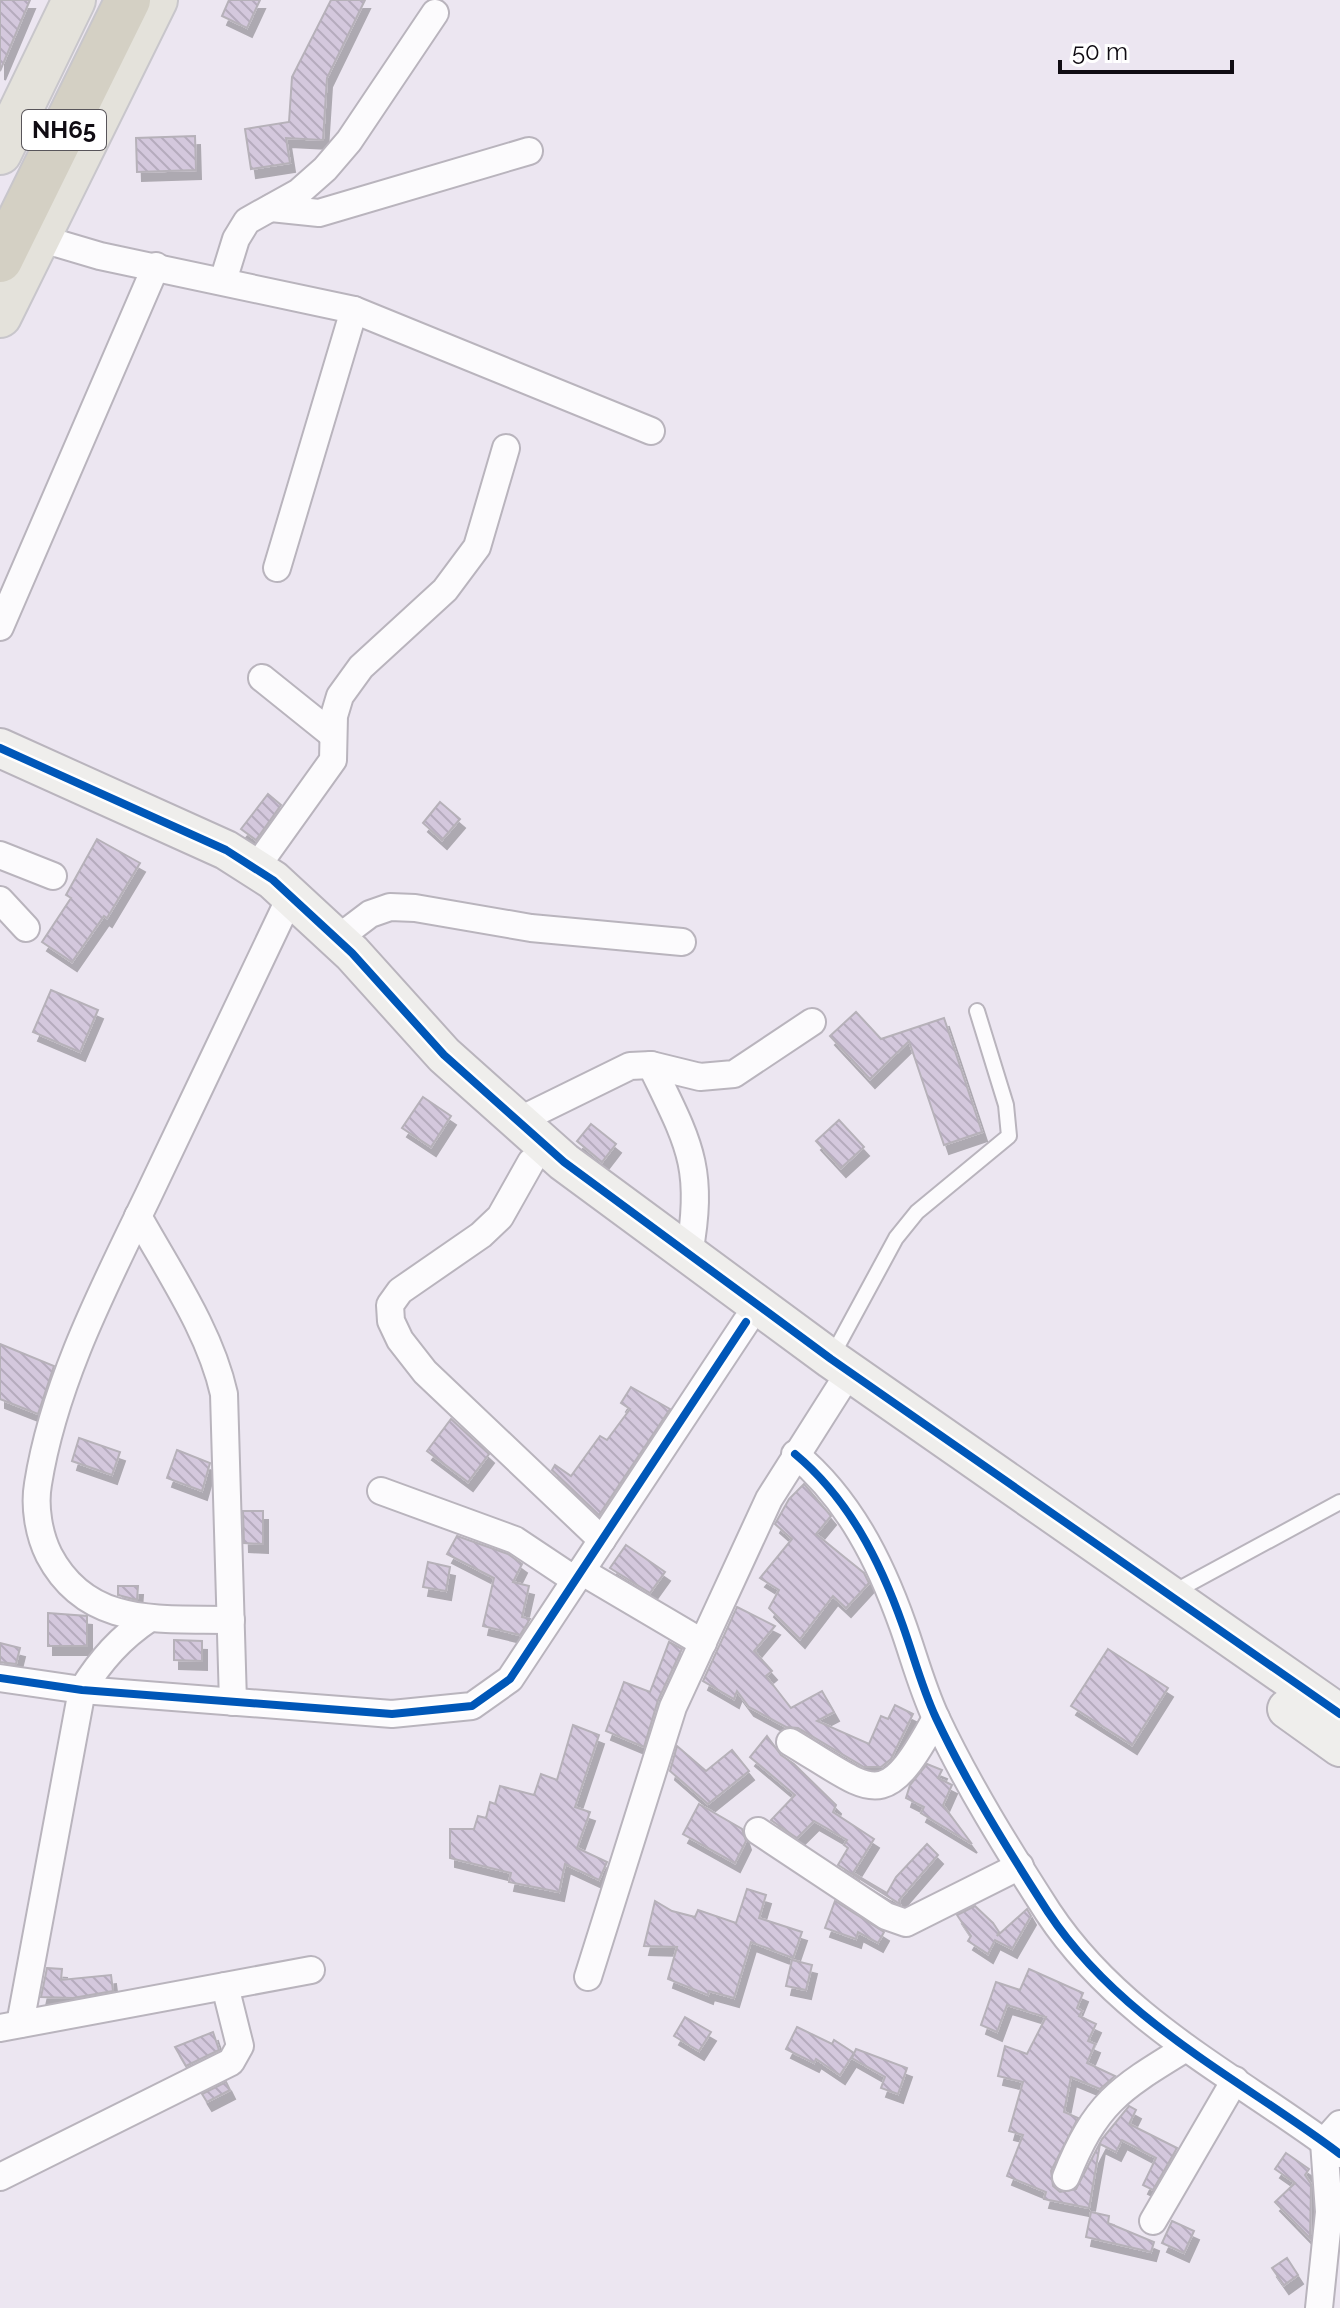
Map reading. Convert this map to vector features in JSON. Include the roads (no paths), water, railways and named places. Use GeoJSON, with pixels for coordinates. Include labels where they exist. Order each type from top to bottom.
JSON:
{"type":"FeatureCollection","features":[{"type":"Feature","properties":{"kind":"highway","name":"NH65"},"geometry":{"type":"LineString","coordinates":[[0,193],[96,0]]}},
{"type":"Feature","properties":{"kind":"highway","name":"NH65"},"geometry":{"type":"LineString","coordinates":[[0,260],[128,0]]}},
{"type":"Feature","properties":{"kind":"main road"},"geometry":{"type":"LineString","coordinates":[[1,150],[74,0]]}},
{"type":"Feature","properties":{"kind":"main road"},"geometry":{"type":"LineString","coordinates":[[0,316],[156,0]]}},
{"type":"Feature","properties":{"kind":"street"},"geometry":{"type":"LineString","coordinates":[[223,281],[236,239],[247,221],[299,192],[349,141],[435,13]]}},
{"type":"Feature","properties":{"kind":"street"},"geometry":{"type":"LineString","coordinates":[[271,208],[319,213],[529,151]]}},
{"type":"Feature","properties":{"kind":"street"},"geometry":{"type":"LineString","coordinates":[[39,238],[100,256],[354,310],[651,431]]}},
{"type":"Feature","properties":{"kind":"street"},"geometry":{"type":"LineString","coordinates":[[0,627],[156,266]]}},
{"type":"Feature","properties":{"kind":"street"},"geometry":{"type":"LineString","coordinates":[[277,568],[354,310]]}},
{"type":"Feature","properties":{"kind":"street"},"geometry":{"type":"LineString","coordinates":[[240,859],[322,779],[333,760],[333,735],[340,696],[361,667],[463,570],[477,547],[506,448]]}},
{"type":"Feature","properties":{"kind":"street"},"geometry":{"type":"LineString","coordinates":[[262,678],[333,735]]}},
{"type":"Feature","properties":{"kind":"street"},"geometry":{"type":"LineString","coordinates":[[0,748],[240,859],[293,896],[444,1055],[564,1162],[689,1254],[835,1373],[1085,1550],[1340,1747]]}},
{"type":"Feature","properties":{"kind":"street"},"geometry":{"type":"LineString","coordinates":[[0,855],[53,876]]}},
{"type":"Feature","properties":{"kind":"street"},"geometry":{"type":"LineString","coordinates":[[240,859],[464,1099],[531,1162],[593,1214],[746,1322],[835,1373]]}},
{"type":"Feature","properties":{"kind":"street"},"geometry":{"type":"LineString","coordinates":[[0,900],[26,928]]}},
{"type":"Feature","properties":{"kind":"street"},"geometry":{"type":"LineString","coordinates":[[231,1620],[124,1617],[97,1605],[69,1581],[49,1555],[38,1511],[37,1486],[52,1425],[93,1310],[286,906]]}},
{"type":"Feature","properties":{"kind":"street"},"geometry":{"type":"LineString","coordinates":[[337,939],[370,914],[390,907],[415,908],[531,928],[682,942]]}},
{"type":"Feature","properties":{"kind":"street"},"geometry":{"type":"LineString","coordinates":[[518,1121],[610,1073],[651,1065],[700,1077],[734,1074],[812,1022]]}},
{"type":"Feature","properties":{"kind":"street"},"geometry":{"type":"LineString","coordinates":[[651,1065],[692,1156],[698,1190],[689,1254]]}},
{"type":"Feature","properties":{"kind":"street"},"geometry":{"type":"LineString","coordinates":[[531,1162],[500,1217],[481,1235],[400,1291],[390,1305],[391,1321],[400,1340],[425,1372],[602,1540]]}},
{"type":"Feature","properties":{"kind":"street"},"geometry":{"type":"LineString","coordinates":[[138,1216],[208,1347],[224,1394],[233,1702]]}},
{"type":"Feature","properties":{"kind":"street"},"geometry":{"type":"LineString","coordinates":[[0,1678],[82,1690],[392,1714],[472,1706],[510,1679],[746,1322]]}},
{"type":"Feature","properties":{"kind":"street"},"geometry":{"type":"LineString","coordinates":[[588,1977],[673,1707],[769,1499],[835,1373]]}},
{"type":"Feature","properties":{"kind":"street"},"geometry":{"type":"LineString","coordinates":[[795,1454],[825,1479],[857,1526],[892,1594],[936,1718],[1020,1866],[1089,1966],[1127,2004],[1186,2048],[1335,2140],[1319,2308]]}},
{"type":"Feature","properties":{"kind":"street"},"geometry":{"type":"LineString","coordinates":[[381,1491],[515,1540],[703,1643]]}},
{"type":"Feature","properties":{"kind":"street"},"geometry":{"type":"LineString","coordinates":[[1085,1550],[1170,1594],[1340,1714]]}},
{"type":"Feature","properties":{"kind":"street"},"geometry":{"type":"LineString","coordinates":[[150,1618],[127,1633],[100,1661],[82,1690],[10,2026],[311,1970]]}},
{"type":"Feature","properties":{"kind":"street"},"geometry":{"type":"LineString","coordinates":[[790,1742],[863,1785],[883,1786],[900,1777],[936,1718]]}},
{"type":"Feature","properties":{"kind":"street"},"geometry":{"type":"LineString","coordinates":[[758,1831],[886,1916],[906,1923],[1020,1866]]}},
{"type":"Feature","properties":{"kind":"street"},"geometry":{"type":"LineString","coordinates":[[0,2177],[231,2062],[240,2046],[225,1986]]}},
{"type":"Feature","properties":{"kind":"street"},"geometry":{"type":"LineString","coordinates":[[1066,2177],[1081,2140],[1114,2094],[1186,2048]]}},
{"type":"Feature","properties":{"kind":"street"},"geometry":{"type":"LineString","coordinates":[[1153,2221],[1235,2080]]}},
{"type":"Feature","properties":{"kind":"lane"},"geometry":{"type":"LineString","coordinates":[[835,1373],[896,1238],[917,1212],[1009,1136],[1006,1105],[977,1011]]}},
{"type":"Feature","properties":{"kind":"lane"},"geometry":{"type":"LineString","coordinates":[[1170,1594],[1340,1502]]}}]}
